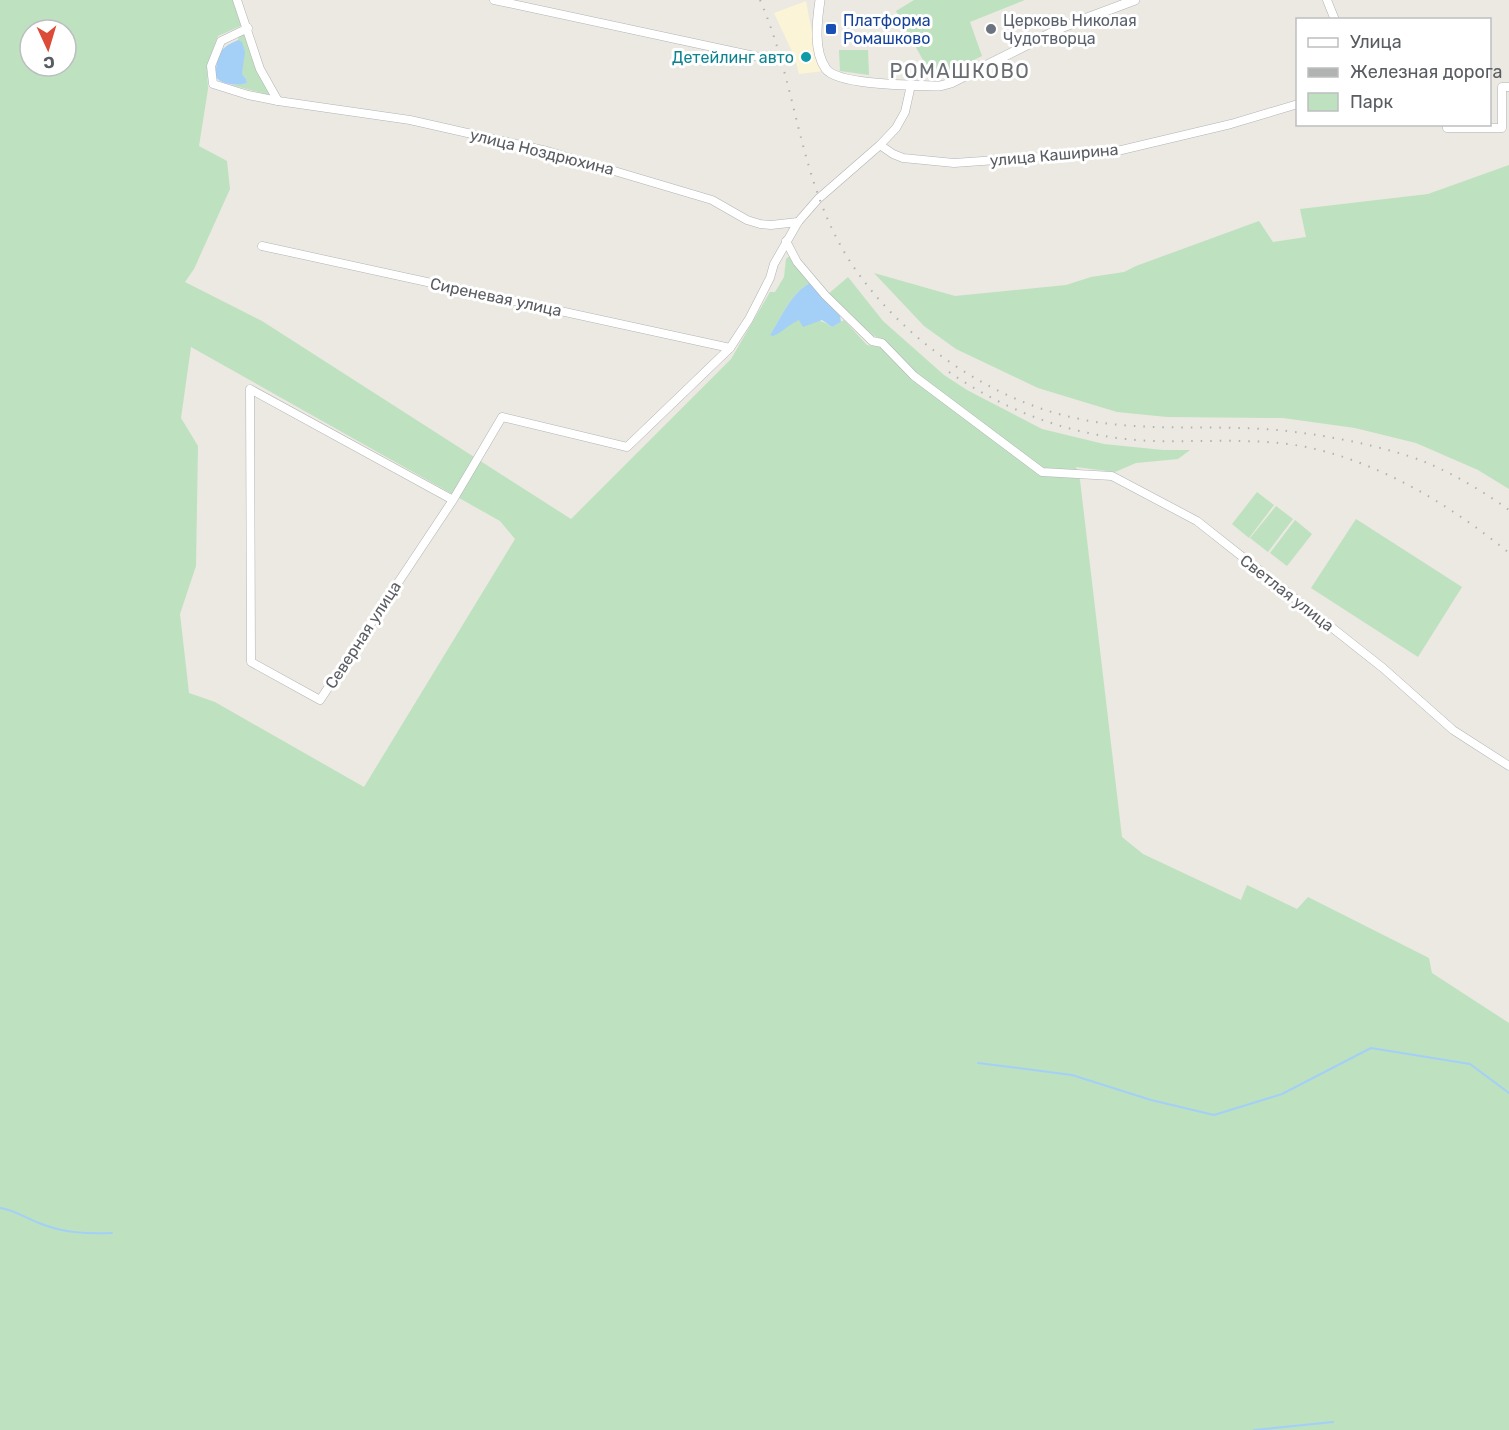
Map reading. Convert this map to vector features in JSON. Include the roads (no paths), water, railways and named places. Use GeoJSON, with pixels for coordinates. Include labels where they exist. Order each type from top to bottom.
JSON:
{"type":"FeatureCollection","features":[{"type":"Feature","properties":{"kind":"street"},"geometry":{"type":"LineString","coordinates":[[237,0],[260,69],[278,101]]}},
{"type":"Feature","properties":{"kind":"street"},"geometry":{"type":"LineString","coordinates":[[494,0],[759,57]]}},
{"type":"Feature","properties":{"kind":"street"},"geometry":{"type":"LineString","coordinates":[[820,0],[818,45],[827,70],[847,80],[940,86],[951,83],[1063,27],[1135,0]]}},
{"type":"Feature","properties":{"kind":"street"},"geometry":{"type":"LineString","coordinates":[[1327,0],[1334,18]]}},
{"type":"Feature","properties":{"kind":"street","name":"улица Ноздрюхина"},"geometry":{"type":"LineString","coordinates":[[248,28],[221,41],[211,66],[213,84],[248,95],[410,120],[547,151],[712,200],[747,220],[760,224],[798,222]]}},
{"type":"Feature","properties":{"kind":"street"},"geometry":{"type":"LineString","coordinates":[[453,500],[502,417],[627,447],[730,348],[749,319],[786,241],[798,222],[818,199],[880,145],[901,121],[911,85]]}},
{"type":"Feature","properties":{"kind":"street"},"geometry":{"type":"LineString","coordinates":[[1448,126],[1448,128],[1502,128],[1502,87],[1509,87]]}},
{"type":"Feature","properties":{"kind":"street","name":"улица Каширина"},"geometry":{"type":"LineString","coordinates":[[880,145],[903,158],[954,163],[1113,152],[1231,124],[1296,105]]}},
{"type":"Feature","properties":{"kind":"street","name":"Светлая улица"},"geometry":{"type":"LineString","coordinates":[[786,241],[797,262],[825,295],[872,341],[882,343],[914,376],[1041,472],[1112,476],[1197,521],[1383,668],[1452,730],[1509,766]]}},
{"type":"Feature","properties":{"kind":"street","name":"Сиреневая улица"},"geometry":{"type":"LineString","coordinates":[[262,246],[730,348]]}},
{"type":"Feature","properties":{"kind":"street","name":"Северная улица"},"geometry":{"type":"LineString","coordinates":[[250,389],[453,500],[320,700],[251,662],[250,389]]}},
{"type":"Feature","properties":{"kind":"water"},"geometry":{"type":"Polygon","coordinates":[[[238,40],[242,42],[245,52],[242,74],[247,83],[222,82],[215,77],[220,54],[226,46],[238,40]]]}},
{"type":"Feature","properties":{"kind":"water"},"geometry":{"type":"Polygon","coordinates":[[[810,283],[840,316],[841,322],[832,327],[822,320],[803,327],[799,320],[777,334],[770,335],[792,299],[810,283]]]}},
{"type":"Feature","properties":{"kind":"waterway"},"geometry":{"type":"LineString","coordinates":[[978,1063],[1072,1075],[1151,1100],[1214,1115],[1282,1094],[1371,1048],[1470,1064],[1509,1093]]}},
{"type":"Feature","properties":{"kind":"waterway"},"geometry":{"type":"LineString","coordinates":[[0,1208],[57,1229],[84,1233],[112,1233]]}},
{"type":"Feature","properties":{"kind":"waterway"},"geometry":{"type":"LineString","coordinates":[[1254,1430],[1333,1422]]}},
{"type":"Feature","properties":{"kind":"railway"},"geometry":{"type":"LineString","coordinates":[[760,0],[783,66],[809,167],[833,232],[851,263],[894,316],[948,361],[1010,396],[1042,409],[1075,418],[1100,423],[1150,427],[1277,430],[1313,434],[1391,451],[1447,472],[1509,510]]}},
{"type":"Feature","properties":{"kind":"railway"},"geometry":{"type":"LineString","coordinates":[[949,372],[972,387],[1021,411],[1071,429],[1098,435],[1152,441],[1279,443],[1341,456],[1402,481],[1430,497],[1509,553]]}},
{"type":"Feature","properties":{"kind":"place","name":"Платформа Ромашково"},"geometry":{"type":"Point","coordinates":[831,29]}},
{"type":"Feature","properties":{"kind":"place","name":"Церковь Николая Чудотворца"},"geometry":{"type":"Point","coordinates":[991,29]}},
{"type":"Feature","properties":{"kind":"place","name":"Детейлинг авто"},"geometry":{"type":"Point","coordinates":[806,57]}},
{"type":"Feature","properties":{"kind":"district","name":"РОМАШКОВО"},"geometry":{"type":"Point","coordinates":[960,71]}}]}
